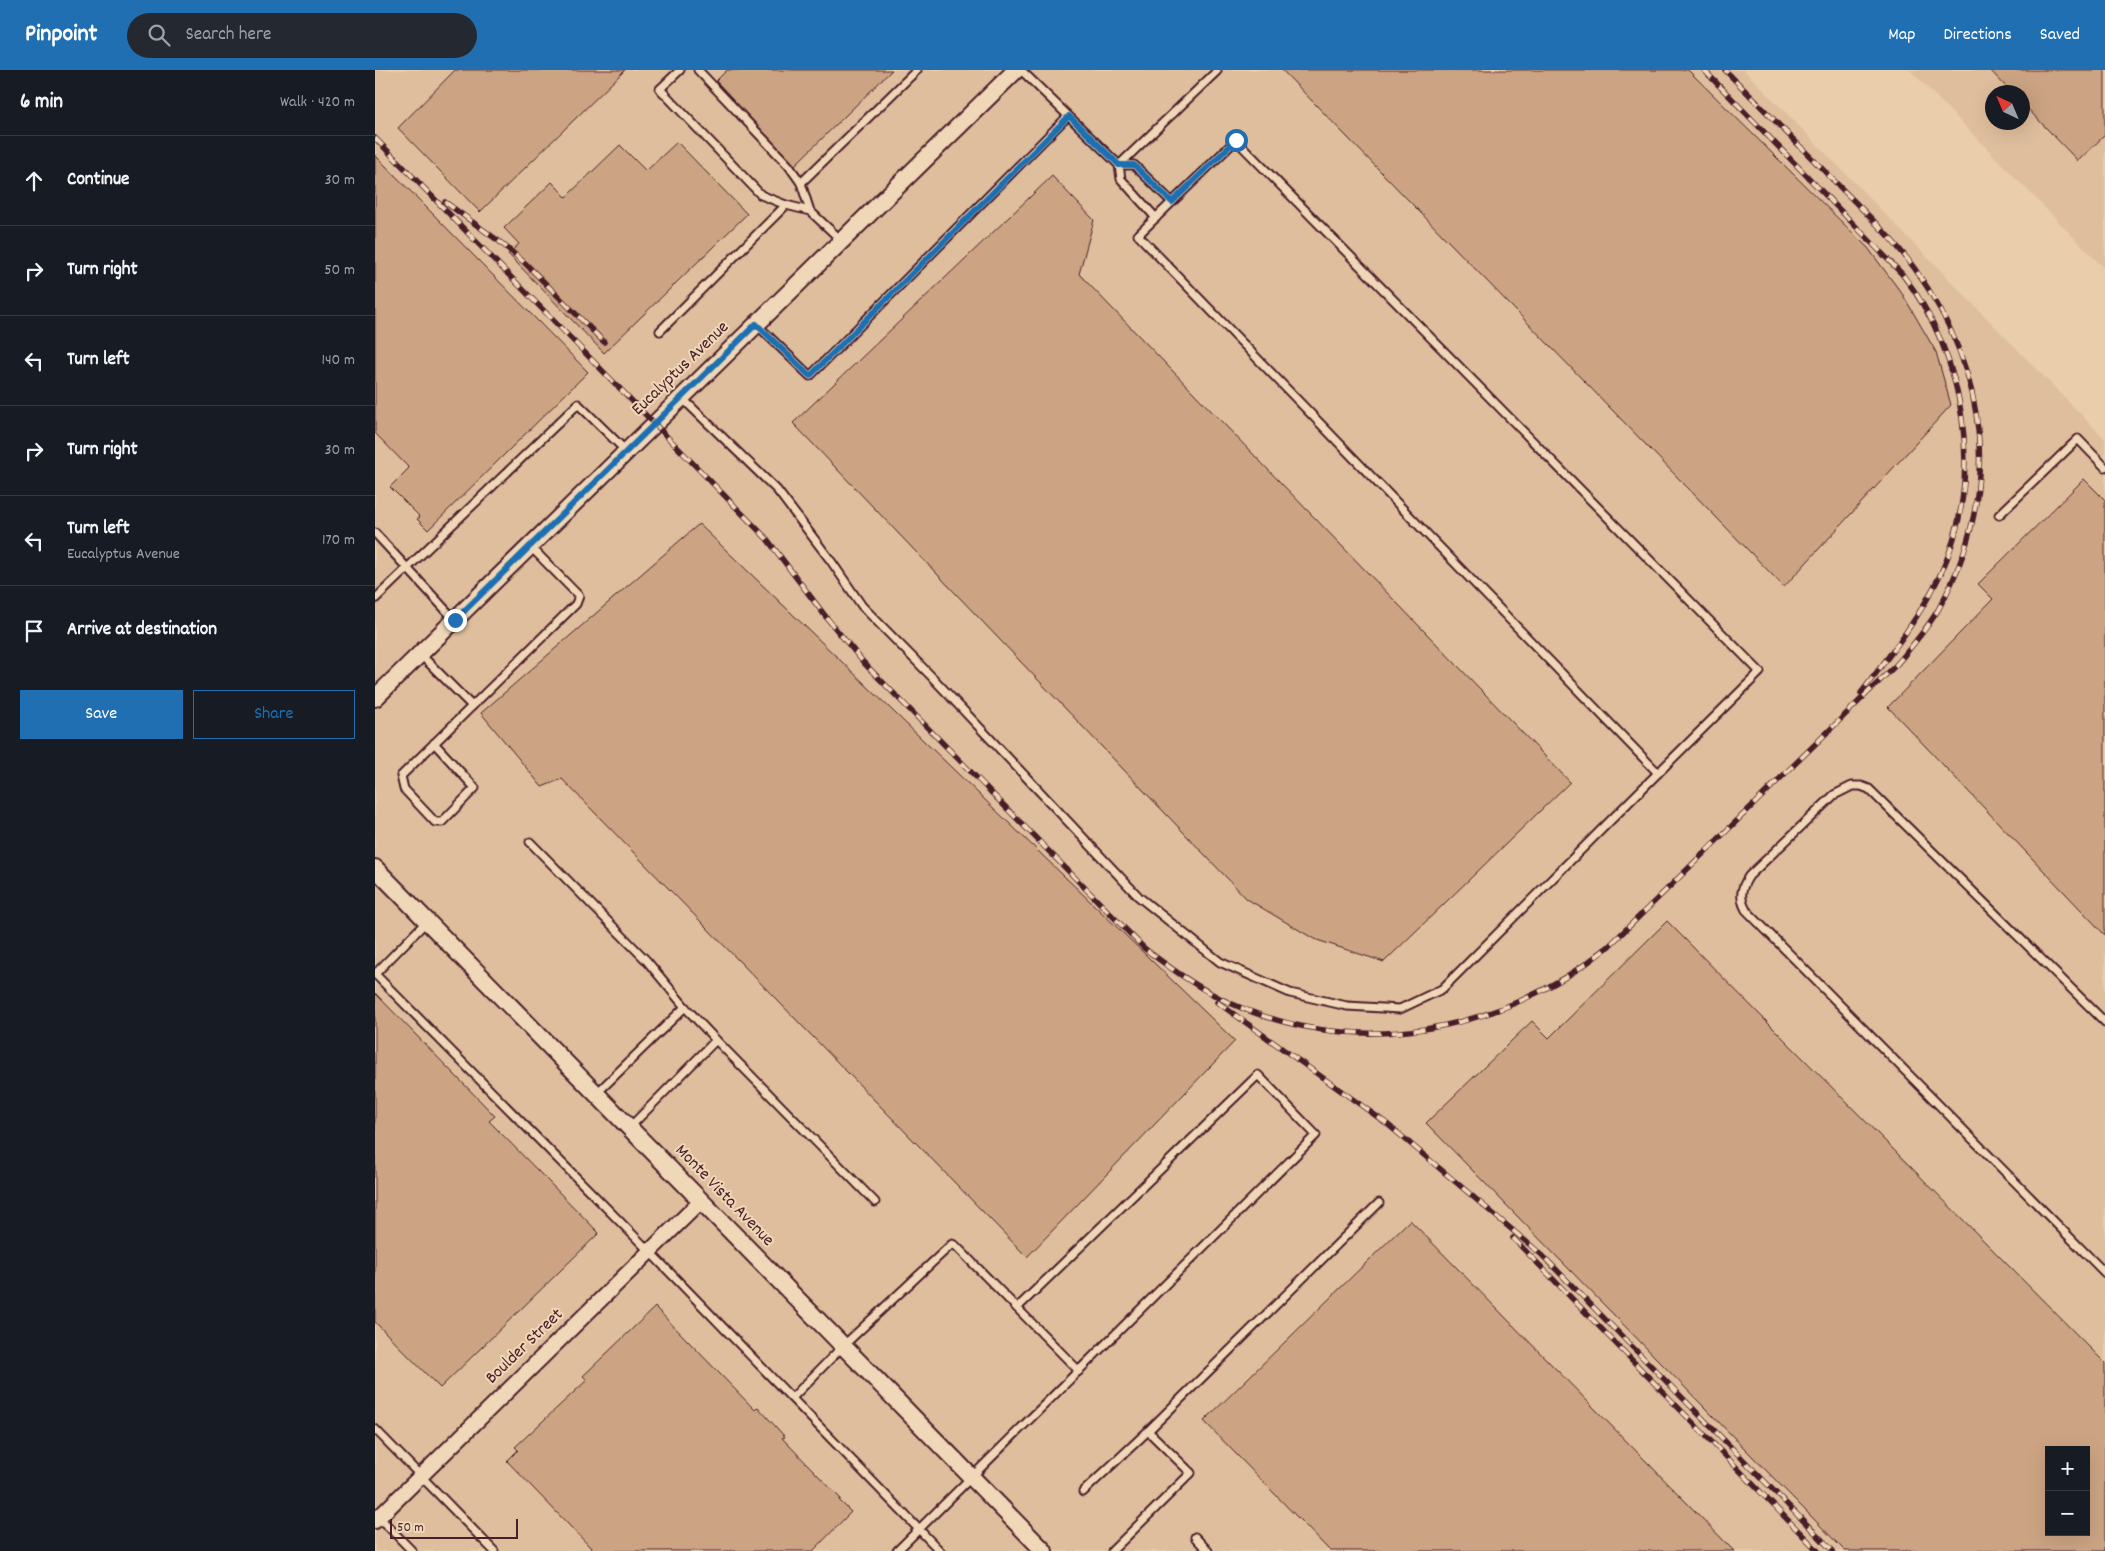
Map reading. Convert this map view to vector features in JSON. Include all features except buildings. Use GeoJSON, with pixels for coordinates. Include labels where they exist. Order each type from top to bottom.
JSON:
{"type":"FeatureCollection","features":[{"type":"Feature","properties":{"kind":"street","name":"Eucalyptus Avenue"},"geometry":{"type":"LineString","coordinates":[[375,698],[1016,70]]}},
{"type":"Feature","properties":{"kind":"street","name":"Monte Vista Avenue"},"geometry":{"type":"LineString","coordinates":[[375,868],[1044,1551]]}},
{"type":"Feature","properties":{"kind":"street","name":"Boulder Street"},"geometry":{"type":"LineString","coordinates":[[377,1519],[701,1201]]}},
{"type":"Feature","properties":{"kind":"lane"},"geometry":{"type":"LineString","coordinates":[[680,70],[660,89],[761,194],[786,205],[810,211],[841,240]]}},
{"type":"Feature","properties":{"kind":"lane"},"geometry":{"type":"LineString","coordinates":[[698,70],[789,166],[801,183],[810,211]]}},
{"type":"Feature","properties":{"kind":"lane"},"geometry":{"type":"LineString","coordinates":[[801,183],[917,70]]}},
{"type":"Feature","properties":{"kind":"lane"},"geometry":{"type":"LineString","coordinates":[[1021,70],[1119,165],[1121,180],[1156,218]]}},
{"type":"Feature","properties":{"kind":"lane"},"geometry":{"type":"LineString","coordinates":[[1119,165],[1217,72],[1216,70]]}},
{"type":"Feature","properties":{"kind":"lane"},"geometry":{"type":"LineString","coordinates":[[756,324],[810,376],[1069,116]]}},
{"type":"Feature","properties":{"kind":"lane"},"geometry":{"type":"LineString","coordinates":[[681,397],[777,490],[831,561],[862,606],[932,677],[1139,897],[1220,962],[1290,993],[1347,1006],[1400,1009],[1442,988],[1760,672],[1236,140],[1138,235],[1657,773]]}},
{"type":"Feature","properties":{"kind":"lane"},"geometry":{"type":"LineString","coordinates":[[1119,165],[1134,165],[1172,202]]}},
{"type":"Feature","properties":{"kind":"lane"},"geometry":{"type":"LineString","coordinates":[[660,331],[786,205]]}},
{"type":"Feature","properties":{"kind":"lane"},"geometry":{"type":"LineString","coordinates":[[375,599],[579,404],[626,451]]}},
{"type":"Feature","properties":{"kind":"lane"},"geometry":{"type":"LineString","coordinates":[[1999,516],[2078,439],[2105,467]]}},
{"type":"Feature","properties":{"kind":"lane"},"geometry":{"type":"LineString","coordinates":[[375,533],[455,620]]}},
{"type":"Feature","properties":{"kind":"lane"},"geometry":{"type":"LineString","coordinates":[[434,744],[475,788],[442,822],[435,822],[404,789],[401,776],[576,604],[579,596],[530,546]]}},
{"type":"Feature","properties":{"kind":"lane"},"geometry":{"type":"LineString","coordinates":[[420,654],[472,706]]}},
{"type":"Feature","properties":{"kind":"lane"},"geometry":{"type":"LineString","coordinates":[[2105,1022],[1869,789],[1861,786],[1852,786],[1834,795],[1749,876],[1743,885],[1741,894],[1746,910],[2105,1273]]}},
{"type":"Feature","properties":{"kind":"lane"},"geometry":{"type":"LineString","coordinates":[[530,842],[647,961],[685,1007],[716,1040],[875,1202]]}},
{"type":"Feature","properties":{"kind":"lane"},"geometry":{"type":"LineString","coordinates":[[427,921],[375,974],[650,1252],[940,1551]]}},
{"type":"Feature","properties":{"kind":"lane"},"geometry":{"type":"LineString","coordinates":[[596,1094],[685,1007]]}},
{"type":"Feature","properties":{"kind":"lane"},"geometry":{"type":"LineString","coordinates":[[629,1128],[716,1040]]}},
{"type":"Feature","properties":{"kind":"lane"},"geometry":{"type":"LineString","coordinates":[[897,1551],[1316,1135],[1258,1075],[1017,1308]]}},
{"type":"Feature","properties":{"kind":"lane"},"geometry":{"type":"LineString","coordinates":[[1083,1492],[1148,1431],[1379,1203]]}},
{"type":"Feature","properties":{"kind":"lane"},"geometry":{"type":"LineString","coordinates":[[792,1398],[843,1346],[953,1244],[1079,1371]]}},
{"type":"Feature","properties":{"kind":"lane"},"geometry":{"type":"LineString","coordinates":[[375,1429],[494,1551]]}},
{"type":"Feature","properties":{"kind":"lane"},"geometry":{"type":"LineString","coordinates":[[1112,1551],[1191,1473],[1148,1431]]}},
{"type":"Feature","properties":{"kind":"lane"},"geometry":{"type":"LineString","coordinates":[[377,1519],[412,1551]]}},
{"type":"Feature","properties":{"kind":"lane"},"geometry":{"type":"LineString","coordinates":[[1195,1537],[1208,1551]]}},
{"type":"Feature","properties":{"kind":"shaded area"},"geometry":{"type":"Polygon","coordinates":[[[375,70],[1744,70],[2105,439],[2105,1551],[375,1551],[375,70]]]}},
{"type":"Feature","properties":{"kind":"shaded area"},"geometry":{"type":"Polygon","coordinates":[[[1910,70],[2105,70],[2105,269],[1910,70]]]}},
{"type":"Feature","properties":{"kind":"railway"},"geometry":{"type":"LineString","coordinates":[[1704,70],[1902,274],[1924,306],[1941,342],[1954,379],[1962,418],[1965,458],[1962,498],[1955,536],[1941,573],[1924,605],[1861,693]]}},
{"type":"Feature","properties":{"kind":"railway"},"geometry":{"type":"LineString","coordinates":[[375,138],[767,539],[826,617],[864,663],[1144,948],[1185,978],[1230,1003],[1278,1020],[1328,1030],[1377,1033],[1427,1029],[1475,1018],[1522,1000],[1567,976],[1608,947],[1897,664],[1938,610],[1958,567],[1972,523],[1979,480],[1979,436],[1972,393],[1959,351],[1940,309],[1907,258],[1871,218],[1725,70]]}},
{"type":"Feature","properties":{"kind":"railway"},"geometry":{"type":"LineString","coordinates":[[445,202],[500,242],[525,263],[604,342]]}},
{"type":"Feature","properties":{"kind":"railway"},"geometry":{"type":"LineString","coordinates":[[1217,1002],[1386,1123],[1542,1255],[1833,1551]]}},
{"type":"Feature","properties":{"kind":"railway"},"geometry":{"type":"LineString","coordinates":[[1513,1238],[1818,1551]]}},
{"type":"Feature","properties":{"kind":"route"},"geometry":{"type":"LineString","coordinates":[[455,620],[756,324],[810,376],[1069,116],[1119,165],[1134,165],[1172,202],[1236,140]]}}]}
